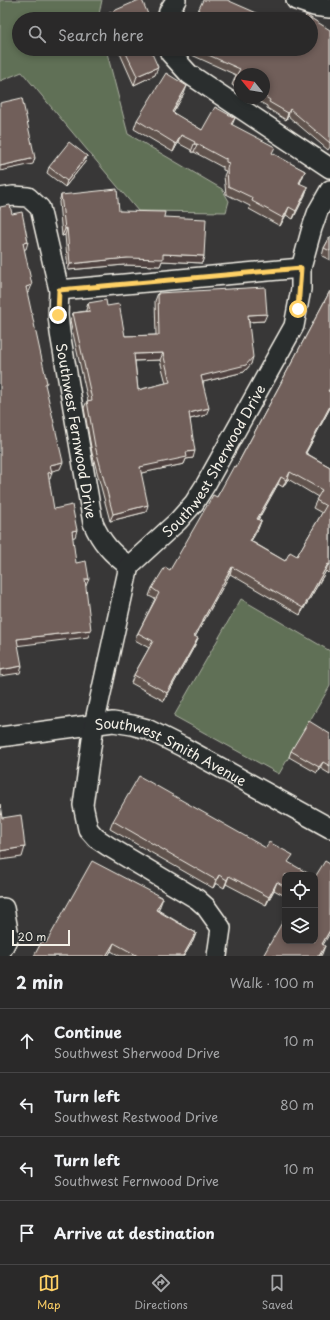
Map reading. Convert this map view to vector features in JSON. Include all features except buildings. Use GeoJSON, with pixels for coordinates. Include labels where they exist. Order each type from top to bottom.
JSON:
{"type":"FeatureCollection","features":[{"type":"Feature","properties":{"kind":"street"},"geometry":{"type":"LineString","coordinates":[[169,12],[176,0]]}},
{"type":"Feature","properties":{"kind":"street"},"geometry":{"type":"LineString","coordinates":[[296,0],[314,6],[330,8]]}},
{"type":"Feature","properties":{"kind":"street"},"geometry":{"type":"LineString","coordinates":[[173,56],[189,74],[330,168]]}},
{"type":"Feature","properties":{"kind":"street","name":"Southwest Sherwood Drive"},"geometry":{"type":"LineString","coordinates":[[129,566],[178,521],[194,502],[206,484],[294,326],[301,289],[301,268],[318,211],[330,190]]}},
{"type":"Feature","properties":{"kind":"street","name":"Southwest Fernwood Drive"},"geometry":{"type":"LineString","coordinates":[[0,198],[13,196],[28,198],[40,208],[59,290],[58,315],[60,333],[93,523],[98,535],[107,548],[129,566]]}},
{"type":"Feature","properties":{"kind":"street"},"geometry":{"type":"LineString","coordinates":[[59,290],[301,268]]}},
{"type":"Feature","properties":{"kind":"street"},"geometry":{"type":"LineString","coordinates":[[129,566],[94,725],[83,805],[88,829],[96,838],[108,846],[197,899],[206,906],[220,928],[217,956]]}},
{"type":"Feature","properties":{"kind":"street","name":"Southwest Smith Avenue"},"geometry":{"type":"LineString","coordinates":[[0,737],[113,722],[147,729],[183,747],[330,828]]}},
{"type":"Feature","properties":{"kind":"street"},"geometry":{"type":"LineString","coordinates":[[0,908],[4,908],[9,936],[0,954]]}},
{"type":"Feature","properties":{"kind":"green space"},"geometry":{"type":"Polygon","coordinates":[[[0,0],[102,0],[99,12],[12,12],[12,56],[108,56],[128,134],[222,189],[229,201],[226,212],[138,211],[22,72],[0,81],[0,0]]]}},
{"type":"Feature","properties":{"kind":"green space"},"geometry":{"type":"Polygon","coordinates":[[[241,599],[330,651],[330,686],[279,774],[174,716],[241,599]]]}},
{"type":"Feature","properties":{"kind":"route"},"geometry":{"type":"LineString","coordinates":[[58,315],[59,290],[301,268],[301,289],[298,309]]}}]}
